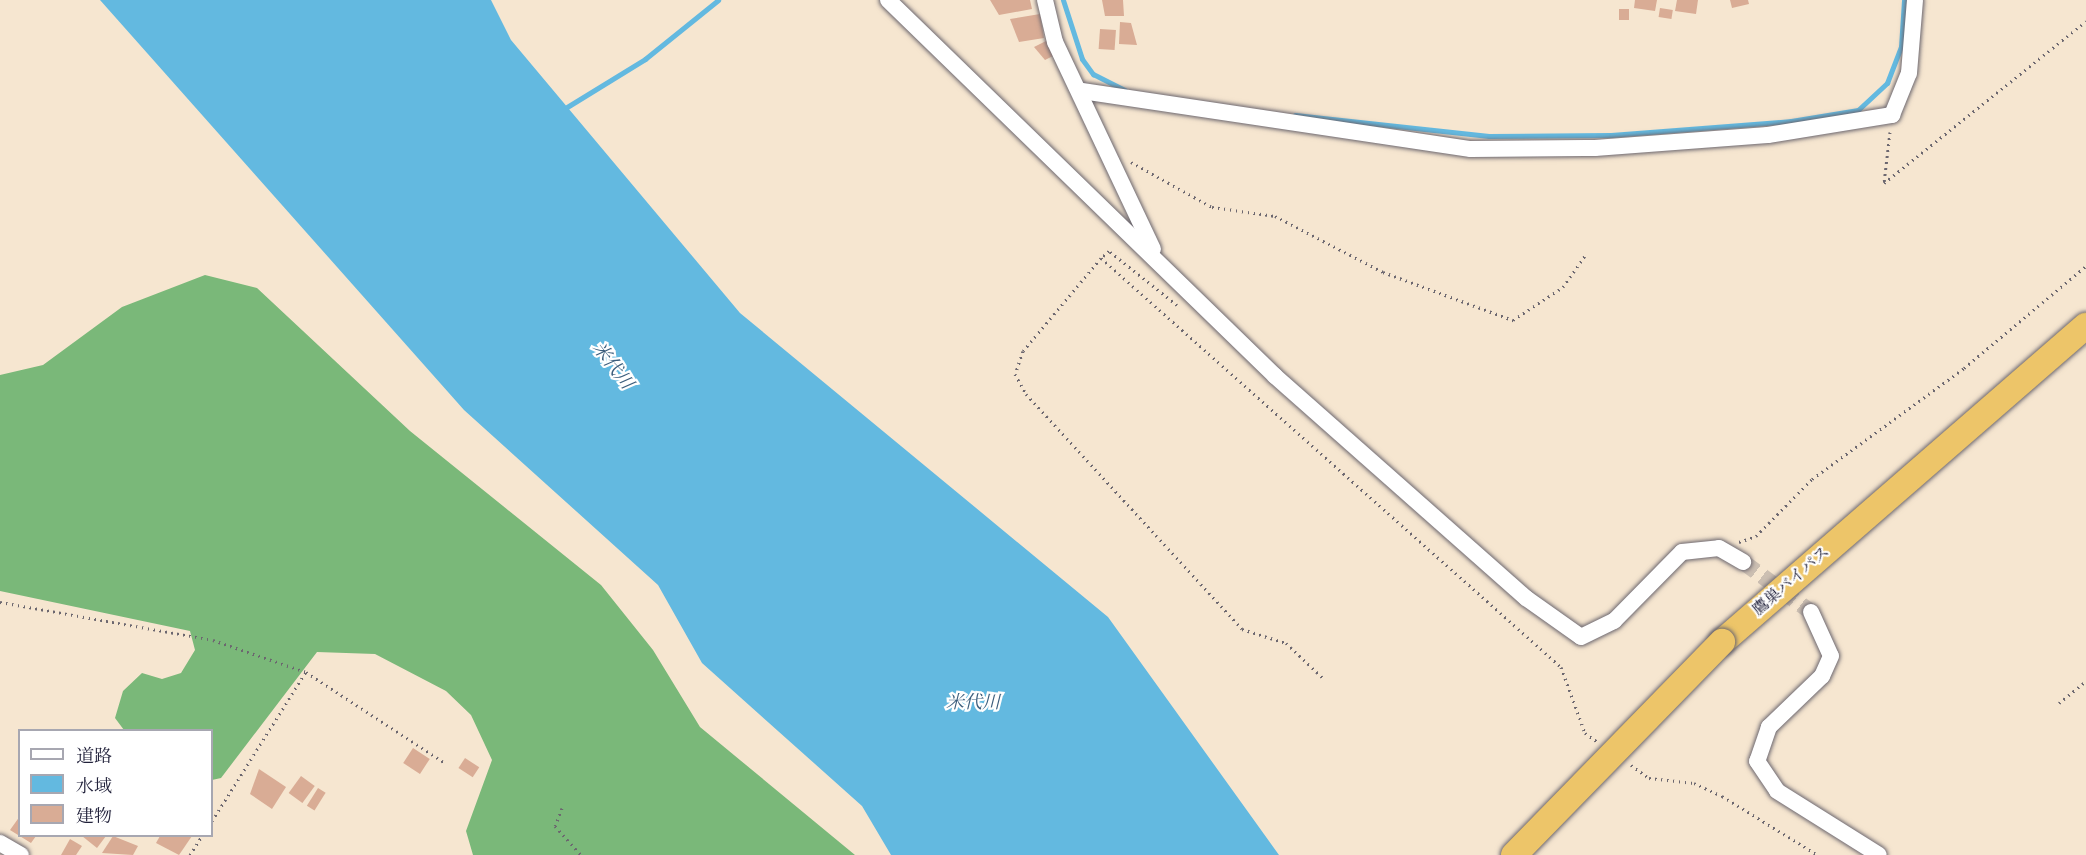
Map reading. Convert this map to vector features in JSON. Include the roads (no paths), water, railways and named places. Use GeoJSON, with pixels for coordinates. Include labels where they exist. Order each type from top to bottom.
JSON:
{"type":"FeatureCollection","features":[{"type":"Feature","properties":{"kind":"highway","name":"鷹巣バイパス"},"geometry":{"type":"LineString","coordinates":[[1514,855],[1722,642],[2086,326]]}},
{"type":"Feature","properties":{"kind":"street"},"geometry":{"type":"LineString","coordinates":[[888,0],[1275,376],[1526,598],[1581,637],[1614,621],[1682,552],[1719,548],[1743,562]]}},
{"type":"Feature","properties":{"kind":"street"},"geometry":{"type":"LineString","coordinates":[[1045,0],[1055,42],[1082,91],[1156,258]]}},
{"type":"Feature","properties":{"kind":"street"},"geometry":{"type":"LineString","coordinates":[[1082,91],[1471,149],[1595,148],[1768,135],[1892,115],[1909,73],[1915,0]]}},
{"type":"Feature","properties":{"kind":"street"},"geometry":{"type":"LineString","coordinates":[[1810,612],[1831,656],[1822,676],[1769,727],[1757,761],[1777,791],[1879,855]]}},
{"type":"Feature","properties":{"kind":"street"},"geometry":{"type":"LineString","coordinates":[[0,843],[21,855]]}},
{"type":"Feature","properties":{"kind":"water","name":"米代川"},"geometry":{"type":"Polygon","coordinates":[[[100,0],[491,0],[511,40],[740,313],[1108,617],[1279,855],[891,855],[862,806],[702,663],[658,585],[464,410],[100,0]]]}},
{"type":"Feature","properties":{"kind":"waterway"},"geometry":{"type":"LineString","coordinates":[[567,107],[645,59],[718,0]]}},
{"type":"Feature","properties":{"kind":"waterway"},"geometry":{"type":"LineString","coordinates":[[1063,0],[1082,59],[1093,74],[1125,90]]}},
{"type":"Feature","properties":{"kind":"waterway"},"geometry":{"type":"LineString","coordinates":[[1295,115],[1489,136],[1611,135],[1791,121],[1858,110],[1887,83],[1901,47],[1904,0]]}},
{"type":"Feature","properties":{"kind":"tunnel"},"geometry":{"type":"LineString","coordinates":[[1743,562],[1811,612]]}}]}
